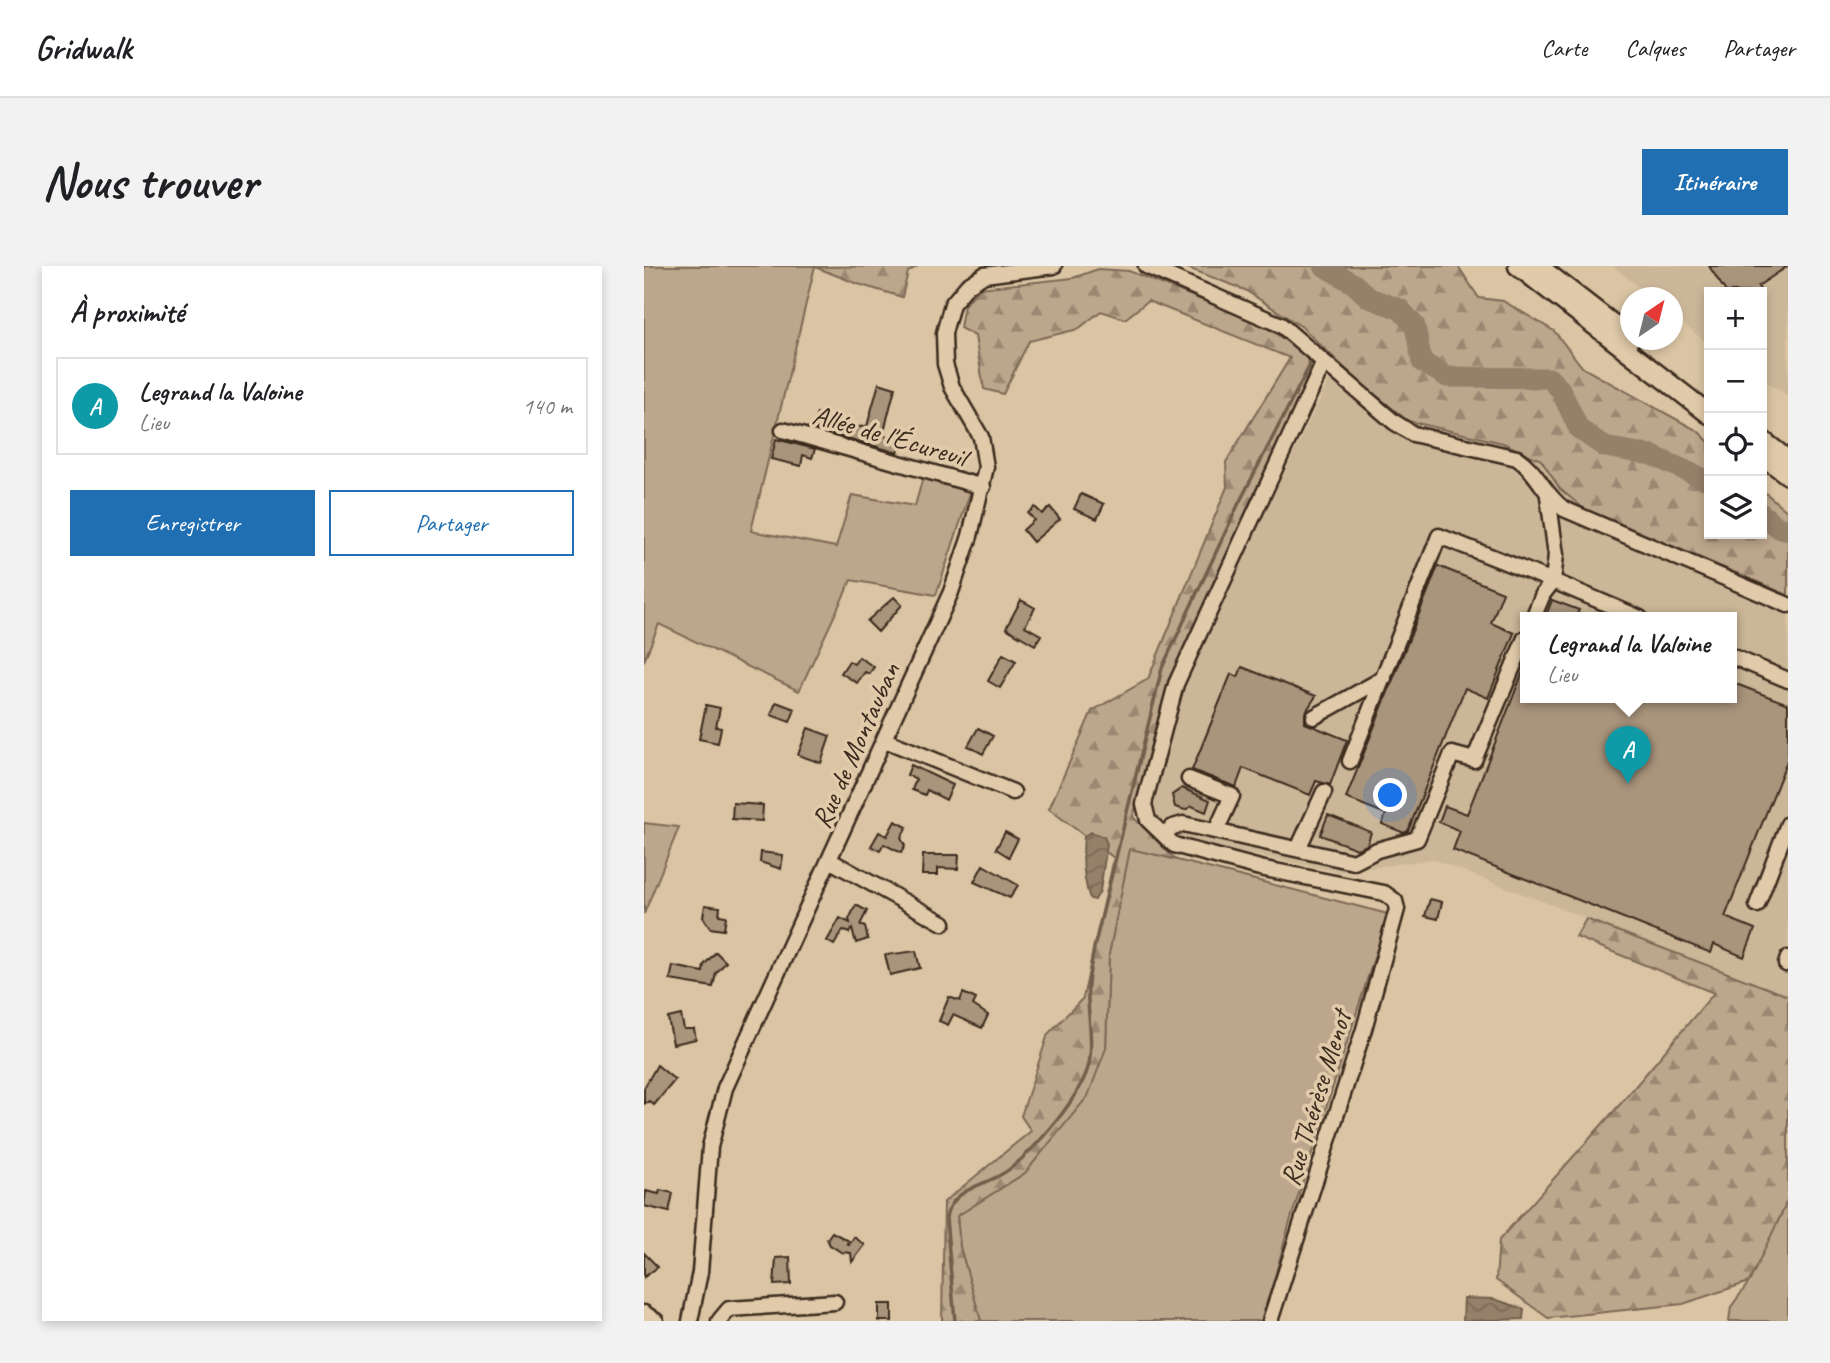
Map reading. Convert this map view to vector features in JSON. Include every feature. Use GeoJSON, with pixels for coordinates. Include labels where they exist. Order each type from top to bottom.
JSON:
{"type":"FeatureCollection","features":[{"type":"Feature","properties":{"kind":"main road"},"geometry":{"type":"LineString","coordinates":[[1518,266],[1708,413]]}},
{"type":"Feature","properties":{"kind":"main road"},"geometry":{"type":"LineString","coordinates":[[1538,266],[1620,330]]}},
{"type":"Feature","properties":{"kind":"main road"},"geometry":{"type":"LineString","coordinates":[[1646,350],[1704,395]]}},
{"type":"Feature","properties":{"kind":"main road"},"geometry":{"type":"LineString","coordinates":[[1767,444],[1788,460]]}},
{"type":"Feature","properties":{"kind":"main road"},"geometry":{"type":"LineString","coordinates":[[1767,459],[1788,475]]}},
{"type":"Feature","properties":{"kind":"street","name":"Rue de Montauban"},"geometry":{"type":"LineString","coordinates":[[695,1319],[710,1147],[725,1088],[951,592],[983,487],[986,467],[981,437],[952,387],[945,365],[944,333],[952,304],[967,286],[984,275],[1054,266]]}},
{"type":"Feature","properties":{"kind":"street"},"geometry":{"type":"LineString","coordinates":[[1146,266],[1280,325],[1394,422],[1413,434],[1517,458],[1529,466],[1548,494],[1564,509],[1788,605]]}},
{"type":"Feature","properties":{"kind":"street"},"geometry":{"type":"LineString","coordinates":[[1324,362],[1176,684],[1144,804],[1147,820],[1163,834],[1183,824],[1354,862],[1377,850],[1417,839],[1452,754],[1474,760],[1520,650]]}},
{"type":"Feature","properties":{"kind":"street","name":"Allée de l'Écureuil"},"geometry":{"type":"LineString","coordinates":[[783,430],[983,487]]}},
{"type":"Feature","properties":{"kind":"street"},"geometry":{"type":"LineString","coordinates":[[1536,612],[1543,594],[1553,581],[1556,555],[1548,494]]}},
{"type":"Feature","properties":{"kind":"street"},"geometry":{"type":"LineString","coordinates":[[1350,761],[1439,536],[1626,612]]}},
{"type":"Feature","properties":{"kind":"street"},"geometry":{"type":"LineString","coordinates":[[1737,659],[1788,680]]}},
{"type":"Feature","properties":{"kind":"street"},"geometry":{"type":"LineString","coordinates":[[1314,717],[1384,678]]}},
{"type":"Feature","properties":{"kind":"street"},"geometry":{"type":"LineString","coordinates":[[885,740],[1013,792]]}},
{"type":"Feature","properties":{"kind":"street"},"geometry":{"type":"LineString","coordinates":[[1189,779],[1232,796],[1216,831]]}},
{"type":"Feature","properties":{"kind":"street"},"geometry":{"type":"LineString","coordinates":[[1298,849],[1324,792]]}},
{"type":"Feature","properties":{"kind":"street"},"geometry":{"type":"LineString","coordinates":[[1757,905],[1788,824]]}},
{"type":"Feature","properties":{"kind":"street","name":"Rue Thérèse Menot"},"geometry":{"type":"LineString","coordinates":[[1163,834],[1174,845],[1384,893],[1395,901],[1396,909],[1364,1029],[1270,1321]]}},
{"type":"Feature","properties":{"kind":"street"},"geometry":{"type":"LineString","coordinates":[[829,860],[943,923]]}},
{"type":"Feature","properties":{"kind":"street"},"geometry":{"type":"LineString","coordinates":[[719,1321],[729,1309],[835,1302]]}},
{"type":"Feature","properties":{"kind":"street"},"geometry":{"type":"LineString","coordinates":[[644,1313],[656,1321]]}},
{"type":"Feature","properties":{"kind":"shaded area"},"geometry":{"type":"Polygon","coordinates":[[[1613,266],[1788,266],[1788,396],[1767,382],[1767,287],[1704,287],[1704,341],[1683,323],[1683,287],[1639,287],[1613,266]]]}},
{"type":"Feature","properties":{"kind":"shaded area"},"geometry":{"type":"Polygon","coordinates":[[[1338,362],[1356,379],[1455,433],[1503,443],[1541,460],[1560,489],[1583,508],[1788,595],[1788,996],[1432,859],[1339,872],[1183,840],[1169,821],[1161,820],[1153,811],[1152,799],[1180,687],[1338,362]]]}},
{"type":"Feature","properties":{"kind":"green space"},"geometry":{"type":"Polygon","coordinates":[[[644,266],[815,266],[751,531],[836,547],[852,495],[915,506],[923,477],[971,490],[936,595],[851,580],[799,691],[659,624],[644,661],[644,266]]]}},
{"type":"Feature","properties":{"kind":"green space"},"geometry":{"type":"Polygon","coordinates":[[[918,266],[908,272],[902,297],[815,267],[918,266]]]}},
{"type":"Feature","properties":{"kind":"green space"},"geometry":{"type":"Polygon","coordinates":[[[1183,266],[1458,266],[1479,298],[1503,301],[1554,331],[1583,368],[1698,431],[1704,437],[1704,539],[1767,539],[1767,494],[1788,512],[1788,595],[1583,508],[1560,489],[1541,460],[1503,443],[1408,421],[1356,379],[1302,327],[1245,290],[1183,266]]]}},
{"type":"Feature","properties":{"kind":"green space"},"geometry":{"type":"Polygon","coordinates":[[[1098,269],[1129,271],[1262,324],[1305,354],[1312,373],[1174,671],[1133,817],[1175,859],[1130,849],[1109,954],[1106,1048],[1088,1096],[1025,1173],[957,1216],[960,1247],[981,1321],[942,1321],[944,1202],[1031,1131],[1021,1116],[1048,1034],[1083,998],[1114,858],[1049,809],[1092,711],[1148,679],[1227,487],[1226,462],[1290,358],[1148,301],[1125,319],[1101,311],[1078,329],[1029,341],[1003,394],[984,389],[975,336],[960,328],[964,305],[980,288],[1073,278],[1098,269]]]}},
{"type":"Feature","properties":{"kind":"green space"},"geometry":{"type":"Polygon","coordinates":[[[644,823],[679,827],[644,914],[644,823]]]}},
{"type":"Feature","properties":{"kind":"green space"},"geometry":{"type":"Polygon","coordinates":[[[1130,848],[1388,914],[1289,1225],[1263,1321],[981,1321],[960,1247],[957,1216],[1025,1173],[1106,1048],[1109,954],[1130,848]]]}},
{"type":"Feature","properties":{"kind":"green space"},"geometry":{"type":"Polygon","coordinates":[[[1586,919],[1788,996],[1788,1200],[1749,1282],[1683,1304],[1548,1318],[1496,1280],[1499,1240],[1623,1101],[1714,993],[1576,937],[1586,919]]]}},
{"type":"Feature","properties":{"kind":"green space"},"geometry":{"type":"Polygon","coordinates":[[[1788,1200],[1788,1321],[1729,1321],[1731,1307],[1749,1282],[1788,1200]]]}},
{"type":"Feature","properties":{"kind":"water"},"geometry":{"type":"Polygon","coordinates":[[[1091,832],[1104,837],[1107,844],[1100,891],[1095,900],[1090,899],[1086,884],[1083,852],[1084,836],[1091,832]]]}},
{"type":"Feature","properties":{"kind":"water"},"geometry":{"type":"Polygon","coordinates":[[[1464,1298],[1494,1299],[1524,1309],[1523,1319],[1463,1321],[1464,1298]]]}},
{"type":"Feature","properties":{"kind":"building"},"geometry":{"type":"Polygon","coordinates":[[[1709,266],[1788,266],[1758,287],[1723,287],[1709,266]]]}},
{"type":"Feature","properties":{"kind":"building"},"geometry":{"type":"Polygon","coordinates":[[[879,383],[895,388],[883,435],[902,440],[898,453],[813,428],[817,413],[859,427],[867,426],[879,383]]]}},
{"type":"Feature","properties":{"kind":"building"},"geometry":{"type":"Polygon","coordinates":[[[776,439],[815,449],[812,458],[803,455],[801,466],[771,459],[776,439]]]}},
{"type":"Feature","properties":{"kind":"building"},"geometry":{"type":"Polygon","coordinates":[[[1081,494],[1104,504],[1097,519],[1074,509],[1081,494]]]}},
{"type":"Feature","properties":{"kind":"building"},"geometry":{"type":"Polygon","coordinates":[[[1035,507],[1042,514],[1050,507],[1060,519],[1033,542],[1023,530],[1034,520],[1028,513],[1035,507]]]}},
{"type":"Feature","properties":{"kind":"building"},"geometry":{"type":"Polygon","coordinates":[[[1438,566],[1503,592],[1491,623],[1514,633],[1488,698],[1465,688],[1408,831],[1404,833],[1382,824],[1386,814],[1346,798],[1438,566]]]}},
{"type":"Feature","properties":{"kind":"building"},"geometry":{"type":"Polygon","coordinates":[[[894,597],[902,605],[878,632],[867,621],[894,597]]]}},
{"type":"Feature","properties":{"kind":"building"},"geometry":{"type":"Polygon","coordinates":[[[1021,600],[1035,608],[1025,626],[1041,635],[1035,645],[1006,628],[1021,600]]]}},
{"type":"Feature","properties":{"kind":"building"},"geometry":{"type":"Polygon","coordinates":[[[1552,600],[1579,610],[1578,612],[1547,612],[1552,600]]]}},
{"type":"Feature","properties":{"kind":"building"},"geometry":{"type":"Polygon","coordinates":[[[1003,654],[1016,661],[1000,688],[988,681],[1003,654]]]}},
{"type":"Feature","properties":{"kind":"building"},"geometry":{"type":"Polygon","coordinates":[[[859,657],[874,667],[869,674],[865,672],[857,683],[841,673],[849,661],[854,664],[859,657]]]}},
{"type":"Feature","properties":{"kind":"building"},"geometry":{"type":"Polygon","coordinates":[[[1242,667],[1316,696],[1305,713],[1305,723],[1347,740],[1330,785],[1316,781],[1310,795],[1243,768],[1236,787],[1192,770],[1231,674],[1238,677],[1242,667]]]}},
{"type":"Feature","properties":{"kind":"building"},"geometry":{"type":"Polygon","coordinates":[[[1520,679],[1520,703],[1737,703],[1737,684],[1788,704],[1788,758],[1725,917],[1755,929],[1744,957],[1714,944],[1711,953],[1453,850],[1460,831],[1439,822],[1445,806],[1467,814],[1520,679]]]}},
{"type":"Feature","properties":{"kind":"building"},"geometry":{"type":"Polygon","coordinates":[[[776,702],[795,709],[790,722],[771,715],[776,702]]]}},
{"type":"Feature","properties":{"kind":"building"},"geometry":{"type":"Polygon","coordinates":[[[706,705],[720,708],[716,727],[721,728],[718,743],[699,739],[706,705]]]}},
{"type":"Feature","properties":{"kind":"building"},"geometry":{"type":"Polygon","coordinates":[[[808,728],[830,736],[821,763],[798,755],[808,728]]]}},
{"type":"Feature","properties":{"kind":"building"},"geometry":{"type":"Polygon","coordinates":[[[978,728],[993,736],[983,754],[968,746],[978,728]]]}},
{"type":"Feature","properties":{"kind":"building"},"geometry":{"type":"Polygon","coordinates":[[[911,765],[953,785],[946,800],[927,790],[925,795],[912,790],[916,779],[907,775],[911,765]]]}},
{"type":"Feature","properties":{"kind":"building"},"geometry":{"type":"Polygon","coordinates":[[[1182,788],[1210,800],[1206,812],[1192,806],[1185,810],[1175,807],[1172,795],[1182,788]]]}},
{"type":"Feature","properties":{"kind":"building"},"geometry":{"type":"Polygon","coordinates":[[[733,803],[763,805],[762,821],[732,819],[733,803]]]}},
{"type":"Feature","properties":{"kind":"building"},"geometry":{"type":"Polygon","coordinates":[[[1328,815],[1371,832],[1367,845],[1357,849],[1320,835],[1328,815]]]}},
{"type":"Feature","properties":{"kind":"building"},"geometry":{"type":"Polygon","coordinates":[[[895,821],[907,827],[901,838],[905,846],[901,853],[884,844],[880,851],[871,846],[879,832],[887,836],[895,821]]]}},
{"type":"Feature","properties":{"kind":"building"},"geometry":{"type":"Polygon","coordinates":[[[1005,832],[1018,839],[1009,857],[996,849],[1005,832]]]}},
{"type":"Feature","properties":{"kind":"building"},"geometry":{"type":"Polygon","coordinates":[[[761,852],[783,855],[781,869],[760,862],[761,852]]]}},
{"type":"Feature","properties":{"kind":"building"},"geometry":{"type":"Polygon","coordinates":[[[923,855],[959,855],[958,869],[938,868],[938,875],[922,875],[923,855]]]}},
{"type":"Feature","properties":{"kind":"building"},"geometry":{"type":"Polygon","coordinates":[[[983,865],[1018,885],[1010,898],[974,882],[983,865]]]}},
{"type":"Feature","properties":{"kind":"building"},"geometry":{"type":"Polygon","coordinates":[[[1430,899],[1442,902],[1438,919],[1425,916],[1430,899]]]}},
{"type":"Feature","properties":{"kind":"building"},"geometry":{"type":"Polygon","coordinates":[[[705,905],[720,907],[719,915],[726,916],[724,930],[710,928],[703,917],[705,905]]]}},
{"type":"Feature","properties":{"kind":"building"},"geometry":{"type":"Polygon","coordinates":[[[856,905],[867,911],[860,925],[865,927],[868,939],[856,943],[852,929],[849,933],[843,930],[834,945],[827,941],[840,918],[850,923],[849,919],[856,905]]]}},
{"type":"Feature","properties":{"kind":"building"},"geometry":{"type":"Polygon","coordinates":[[[916,951],[920,968],[890,975],[885,955],[916,951]]]}},
{"type":"Feature","properties":{"kind":"building"},"geometry":{"type":"Polygon","coordinates":[[[716,952],[726,962],[716,973],[713,987],[670,980],[673,966],[703,972],[704,965],[716,952]]]}},
{"type":"Feature","properties":{"kind":"building"},"geometry":{"type":"Polygon","coordinates":[[[963,993],[976,999],[973,1005],[988,1015],[982,1028],[953,1015],[948,1025],[939,1021],[949,997],[960,1001],[963,993]]]}},
{"type":"Feature","properties":{"kind":"building"},"geometry":{"type":"Polygon","coordinates":[[[681,1015],[684,1029],[694,1029],[696,1039],[673,1044],[668,1018],[681,1015]]]}},
{"type":"Feature","properties":{"kind":"building"},"geometry":{"type":"Polygon","coordinates":[[[657,1065],[675,1080],[654,1105],[649,1101],[644,1104],[644,1088],[657,1065]]]}},
{"type":"Feature","properties":{"kind":"building"},"geometry":{"type":"Polygon","coordinates":[[[660,1190],[673,1193],[669,1212],[644,1206],[646,1191],[659,1194],[660,1190]]]}},
{"type":"Feature","properties":{"kind":"building"},"geometry":{"type":"Polygon","coordinates":[[[832,1232],[849,1241],[849,1245],[854,1237],[865,1245],[852,1262],[851,1253],[841,1252],[830,1245],[827,1239],[832,1232]]]}},
{"type":"Feature","properties":{"kind":"building"},"geometry":{"type":"Polygon","coordinates":[[[644,1253],[658,1267],[644,1277],[644,1253]]]}},
{"type":"Feature","properties":{"kind":"building"},"geometry":{"type":"Polygon","coordinates":[[[790,1257],[791,1284],[774,1285],[776,1258],[790,1257]]]}},
{"type":"Feature","properties":{"kind":"building"},"geometry":{"type":"Polygon","coordinates":[[[879,1304],[892,1304],[892,1321],[879,1321],[879,1304]]]}},
{"type":"Feature","properties":{"kind":"waterway"},"geometry":{"type":"LineString","coordinates":[[1324,266],[1354,284],[1369,298],[1400,309],[1415,326],[1422,362],[1447,377],[1549,378],[1560,389],[1579,429],[1605,447],[1651,455],[1704,479]]}},
{"type":"Feature","properties":{"kind":"waterway"},"geometry":{"type":"LineString","coordinates":[[955,1321],[946,1218],[950,1207],[964,1193],[1011,1168],[1031,1149],[1062,1113],[1085,1076],[1091,1043],[1088,985],[1094,948],[1162,668],[1239,503],[1312,361]]}},
{"type":"Feature","properties":{"kind":"waterway"},"geometry":{"type":"LineString","coordinates":[[1767,518],[1780,529],[1788,528]]}},
{"type":"Feature","properties":{"kind":"place","name":"Legrand la Valoine"},"geometry":{"type":"Point","coordinates":[1628,784]}}]}
